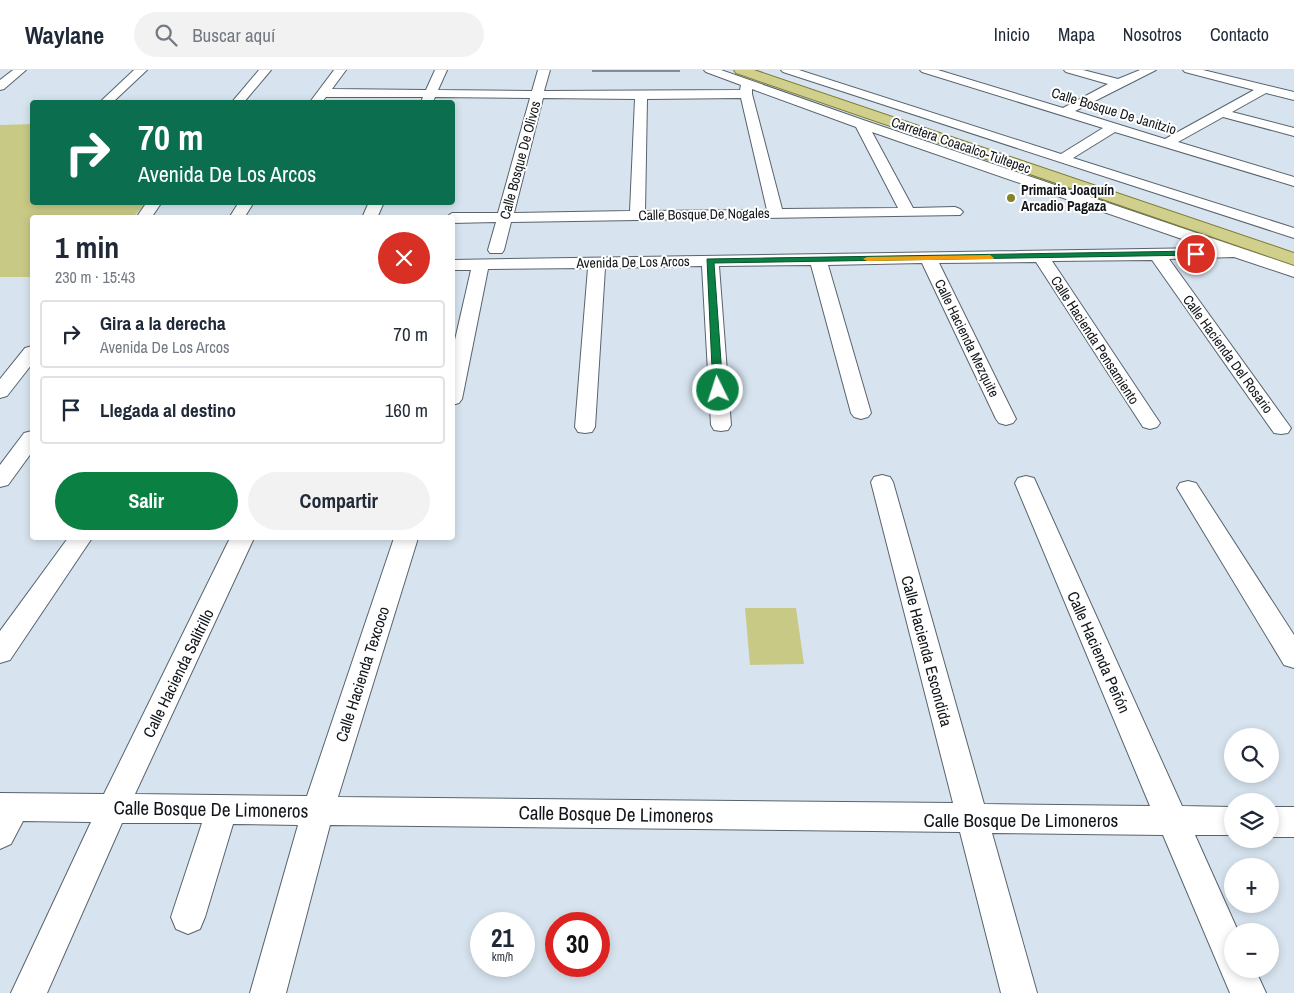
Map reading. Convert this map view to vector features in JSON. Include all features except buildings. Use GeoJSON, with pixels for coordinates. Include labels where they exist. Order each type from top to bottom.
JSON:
{"type":"FeatureCollection","features":[{"type":"Feature","properties":{"kind":"main road","name":"Carretera Coacalco-Tultepec"},"geometry":{"type":"LineString","coordinates":[[740,70],[1294,259]]}},
{"type":"Feature","properties":{"kind":"main road","name":"Carretera Coacalco-Tultepec"},"geometry":{"type":"LineString","coordinates":[[767,70],[1294,247]]}},
{"type":"Feature","properties":{"kind":"street"},"geometry":{"type":"LineString","coordinates":[[0,86],[20,70]]}},
{"type":"Feature","properties":{"kind":"street"},"geometry":{"type":"LineString","coordinates":[[108,100],[141,70]]}},
{"type":"Feature","properties":{"kind":"street"},"geometry":{"type":"LineString","coordinates":[[240,100],[265,70]]}},
{"type":"Feature","properties":{"kind":"street"},"geometry":{"type":"LineString","coordinates":[[320,98],[340,70]]}},
{"type":"Feature","properties":{"kind":"street"},"geometry":{"type":"LineString","coordinates":[[429,98],[441,70]]}},
{"type":"Feature","properties":{"kind":"street","name":"Calle Bosque De Olivos"},"geometry":{"type":"LineString","coordinates":[[496,250],[544,70]]}},
{"type":"Feature","properties":{"kind":"street"},"geometry":{"type":"LineString","coordinates":[[710,70],[747,88],[861,124],[1294,272]]}},
{"type":"Feature","properties":{"kind":"street"},"geometry":{"type":"LineString","coordinates":[[787,70],[1294,233]]}},
{"type":"Feature","properties":{"kind":"street","name":"Calle Bosque De Janitzio"},"geometry":{"type":"LineString","coordinates":[[926,70],[1294,182]]}},
{"type":"Feature","properties":{"kind":"street"},"geometry":{"type":"LineString","coordinates":[[1070,70],[1119,83]]}},
{"type":"Feature","properties":{"kind":"street"},"geometry":{"type":"LineString","coordinates":[[1064,112],[1119,83],[1150,70]]}},
{"type":"Feature","properties":{"kind":"street"},"geometry":{"type":"LineString","coordinates":[[1190,70],[1294,96]]}},
{"type":"Feature","properties":{"kind":"street"},"geometry":{"type":"LineString","coordinates":[[320,98],[429,98],[537,94],[641,95],[747,88]]}},
{"type":"Feature","properties":{"kind":"street"},"geometry":{"type":"LineString","coordinates":[[747,88],[776,214]]}},
{"type":"Feature","properties":{"kind":"street"},"geometry":{"type":"LineString","coordinates":[[1167,143],[1264,88]]}},
{"type":"Feature","properties":{"kind":"street"},"geometry":{"type":"LineString","coordinates":[[637,215],[641,95]]}},
{"type":"Feature","properties":{"kind":"street"},"geometry":{"type":"LineString","coordinates":[[1221,113],[1294,132]]}},
{"type":"Feature","properties":{"kind":"street"},"geometry":{"type":"LineString","coordinates":[[861,124],[907,211]]}},
{"type":"Feature","properties":{"kind":"street"},"geometry":{"type":"LineString","coordinates":[[1063,158],[1113,127]]}},
{"type":"Feature","properties":{"kind":"street"},"geometry":{"type":"LineString","coordinates":[[145,215],[154,205]]}},
{"type":"Feature","properties":{"kind":"street","name":"Calle Bosque De Nogales"},"geometry":{"type":"LineString","coordinates":[[455,218],[907,211],[955,212]]}},
{"type":"Feature","properties":{"kind":"street","name":"Avenida De Los Arcos"},"geometry":{"type":"LineString","coordinates":[[455,265],[1041,257],[1234,252]]}},
{"type":"Feature","properties":{"kind":"street","name":"Calle Hacienda Del Rosario"},"geometry":{"type":"LineString","coordinates":[[1157,255],[1281,428]]}},
{"type":"Feature","properties":{"kind":"street","name":"Calle Hacienda Pensamiento"},"geometry":{"type":"LineString","coordinates":[[1041,257],[1150,423]]}},
{"type":"Feature","properties":{"kind":"street","name":"Calle Hacienda Mezquite"},"geometry":{"type":"LineString","coordinates":[[928,258],[1006,419]]}},
{"type":"Feature","properties":{"kind":"street"},"geometry":{"type":"LineString","coordinates":[[818,260],[860,413]]}},
{"type":"Feature","properties":{"kind":"street"},"geometry":{"type":"LineString","coordinates":[[710,261],[721,426]]}},
{"type":"Feature","properties":{"kind":"street"},"geometry":{"type":"LineString","coordinates":[[585,428],[597,263]]}},
{"type":"Feature","properties":{"kind":"street"},"geometry":{"type":"LineString","coordinates":[[455,385],[481,264]]}},
{"type":"Feature","properties":{"kind":"street"},"geometry":{"type":"LineString","coordinates":[[0,392],[30,354]]}},
{"type":"Feature","properties":{"kind":"street"},"geometry":{"type":"LineString","coordinates":[[0,480],[30,441]]}},
{"type":"Feature","properties":{"kind":"street","name":"Calle Hacienda Escondida"},"geometry":{"type":"LineString","coordinates":[[882,482],[1019,993]]}},
{"type":"Feature","properties":{"kind":"street","name":"Calle Hacienda Peñón"},"geometry":{"type":"LineString","coordinates":[[1026,483],[1224,940]]}},
{"type":"Feature","properties":{"kind":"street"},"geometry":{"type":"LineString","coordinates":[[1188,488],[1294,657]]}},
{"type":"Feature","properties":{"kind":"street"},"geometry":{"type":"LineString","coordinates":[[0,652],[79,540]]}},
{"type":"Feature","properties":{"kind":"street","name":"Calle Hacienda Salitrillo"},"geometry":{"type":"LineString","coordinates":[[29,993],[113,808],[241,540]]}},
{"type":"Feature","properties":{"kind":"street","name":"Calle Hacienda Texcoco"},"geometry":{"type":"LineString","coordinates":[[268,993],[318,811],[405,540]]}},
{"type":"Feature","properties":{"kind":"street","name":"Calle Bosque De Limoneros"},"geometry":{"type":"LineString","coordinates":[[5,816],[113,808],[972,820],[1224,821]]}},
{"type":"Feature","properties":{"kind":"street"},"geometry":{"type":"LineString","coordinates":[[188,917],[222,810]]}},
{"type":"Feature","properties":{"kind":"street"},"geometry":{"type":"LineString","coordinates":[[1279,822],[1294,822]]}},
{"type":"Feature","properties":{"kind":"street"},"geometry":{"type":"LineString","coordinates":[[1241,978],[1248,993]]}},
{"type":"Feature","properties":{"kind":"shaded area"},"geometry":{"type":"Polygon","coordinates":[[[30,124],[30,205],[144,205],[135,215],[30,215],[30,277],[0,277],[0,125],[30,124]]]}},
{"type":"Feature","properties":{"kind":"shaded area"},"geometry":{"type":"Polygon","coordinates":[[[745,608],[796,608],[804,664],[750,665],[745,608]]]}},
{"type":"Feature","properties":{"kind":"slow traffic"},"geometry":{"type":"LineString","coordinates":[[867,259],[990,258]]}},
{"type":"Feature","properties":{"kind":"place","name":"Primaria Joaquín Arcadio Pagaza"},"geometry":{"type":"Point","coordinates":[1011,198]}},
{"type":"Feature","properties":{"kind":"route"},"geometry":{"type":"LineString","coordinates":[[718,390],[710,261],[1196,254]]}}]}
